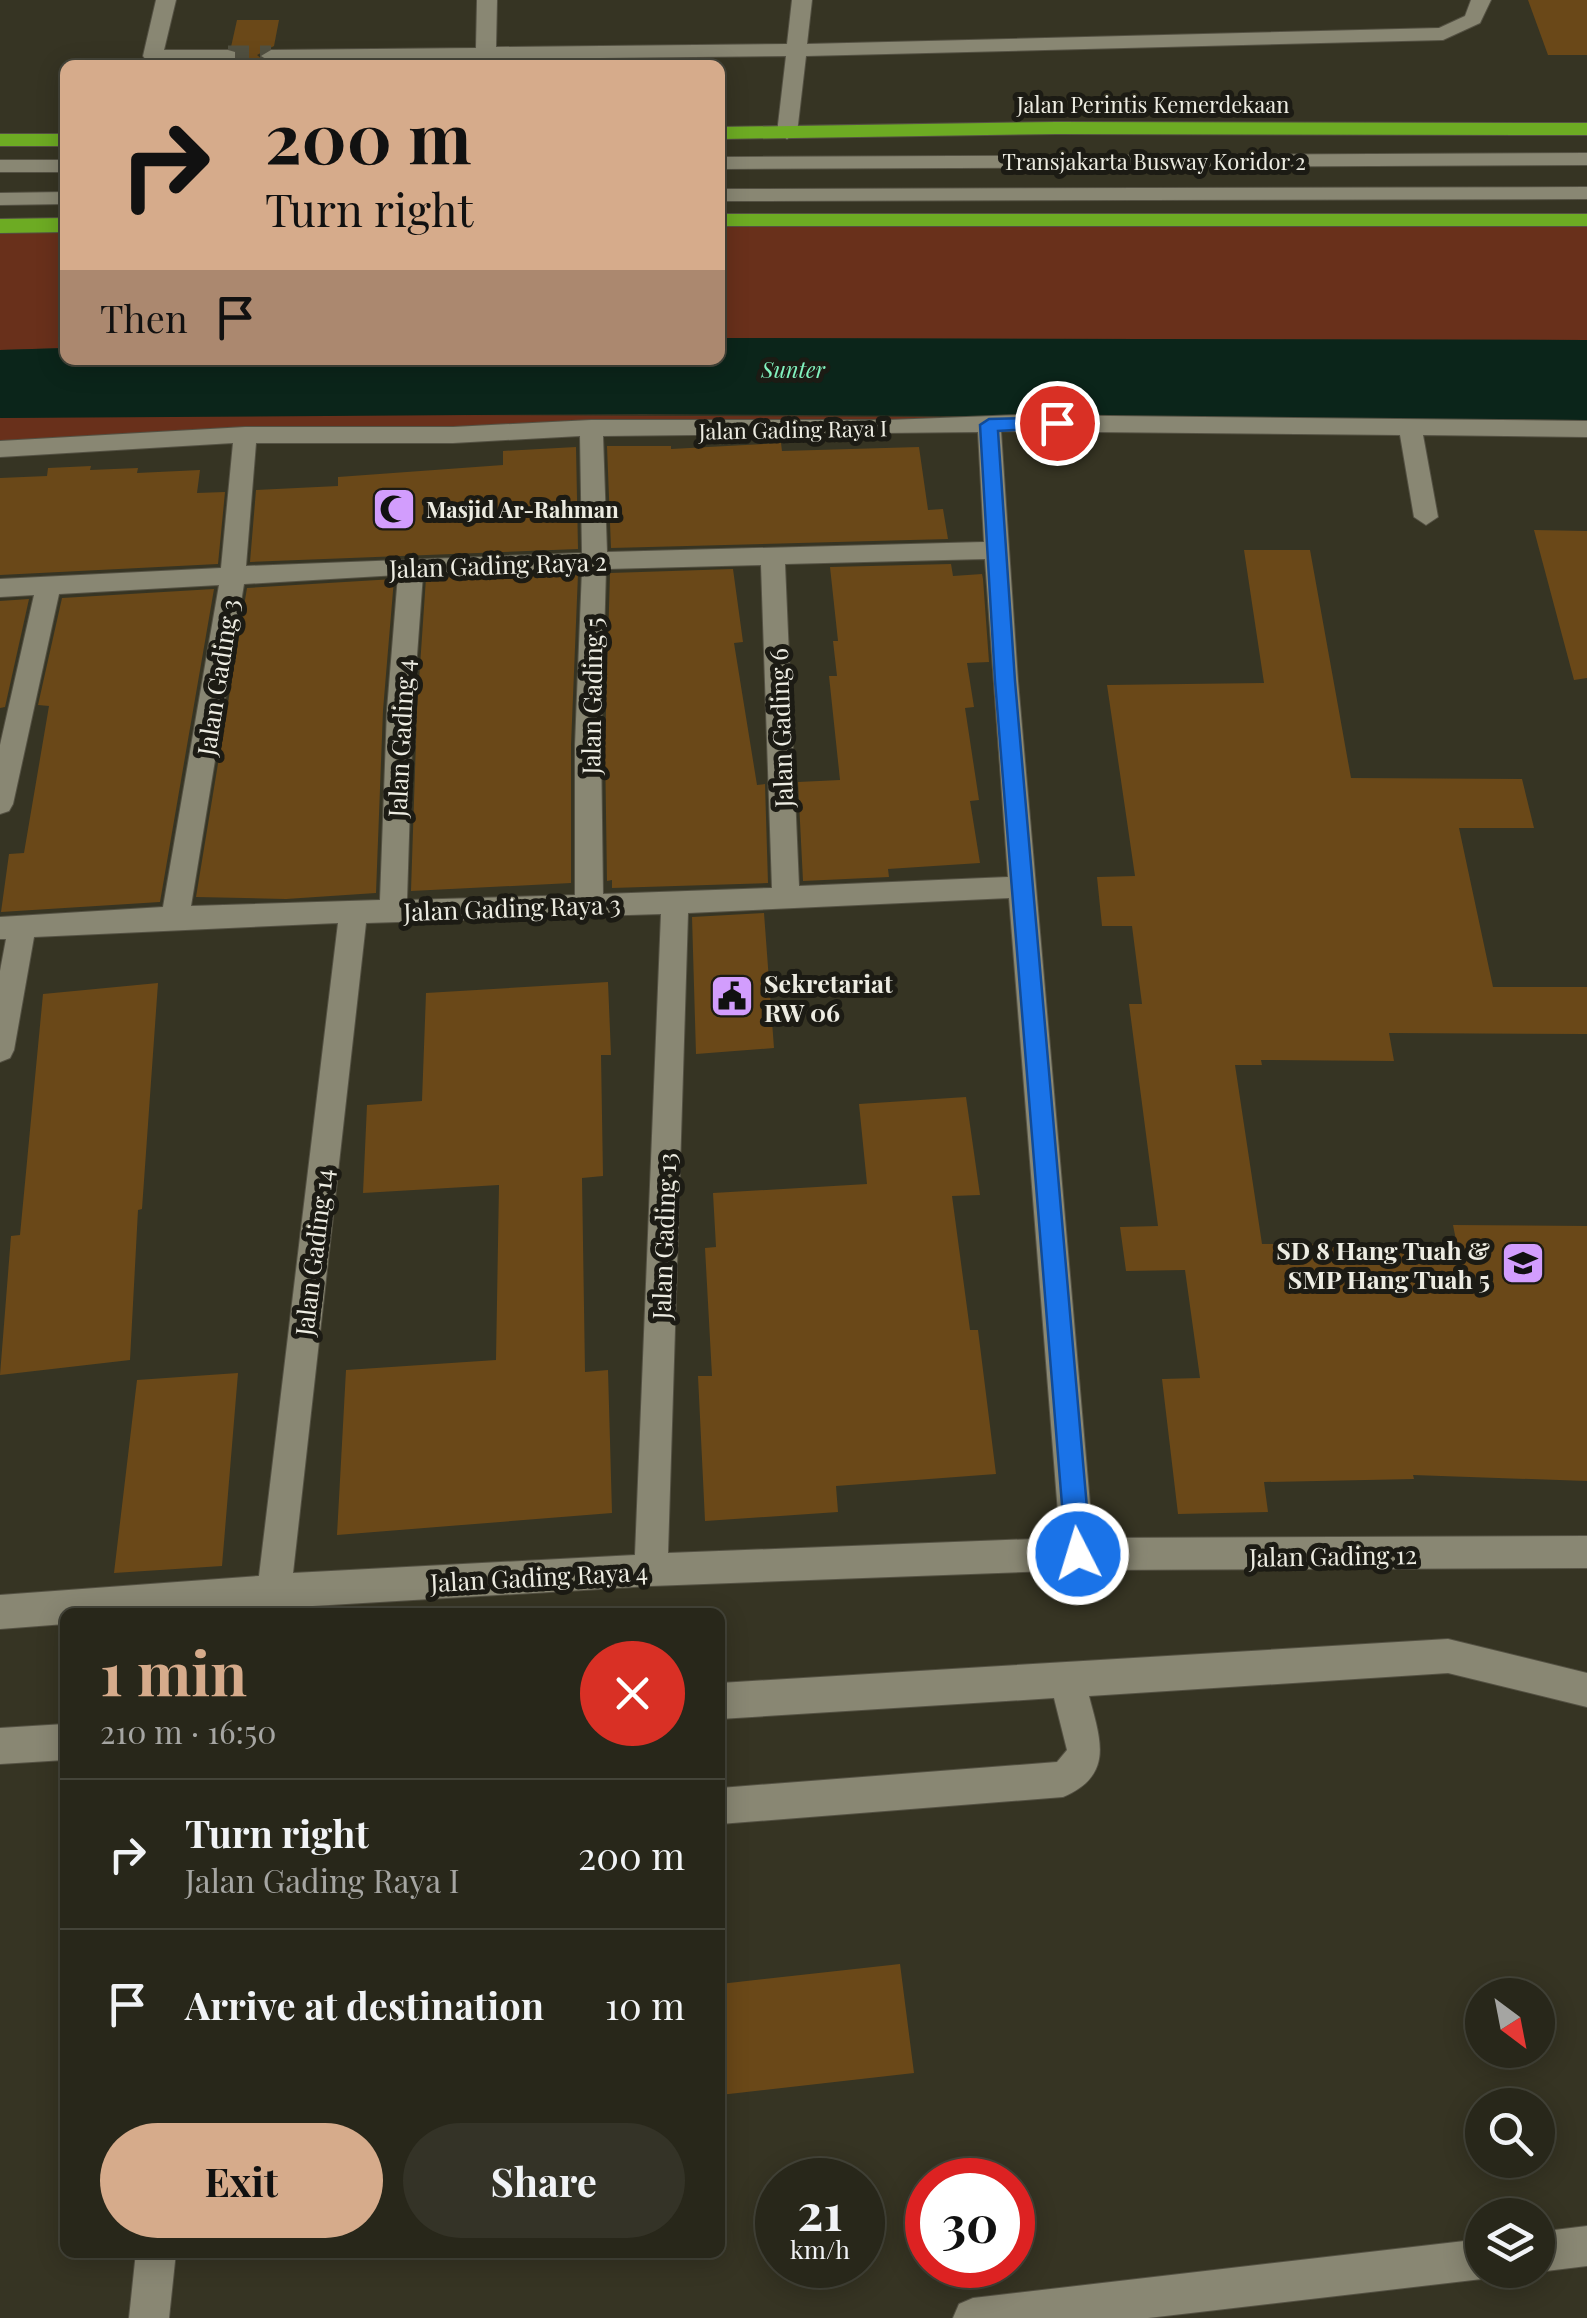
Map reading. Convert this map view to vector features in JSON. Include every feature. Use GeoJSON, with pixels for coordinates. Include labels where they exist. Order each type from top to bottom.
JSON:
{"type":"FeatureCollection","features":[{"type":"Feature","properties":{"kind":"highway","name":"Jalan Perintis Kemerdekaan"},"geometry":{"type":"LineString","coordinates":[[725,134],[1587,129]]}},
{"type":"Feature","properties":{"kind":"highway"},"geometry":{"type":"LineString","coordinates":[[0,140],[60,140]]}},
{"type":"Feature","properties":{"kind":"highway"},"geometry":{"type":"LineString","coordinates":[[725,220],[1587,220]]}},
{"type":"Feature","properties":{"kind":"highway"},"geometry":{"type":"LineString","coordinates":[[0,226],[60,225]]}},
{"type":"Feature","properties":{"kind":"street"},"geometry":{"type":"LineString","coordinates":[[152,60],[166,0]]}},
{"type":"Feature","properties":{"kind":"street"},"geometry":{"type":"LineString","coordinates":[[486,0],[486,59]]}},
{"type":"Feature","properties":{"kind":"street"},"geometry":{"type":"LineString","coordinates":[[788,132],[802,0]]}},
{"type":"Feature","properties":{"kind":"street"},"geometry":{"type":"LineString","coordinates":[[272,56],[486,59],[1443,34],[1473,19],[1481,0]]}},
{"type":"Feature","properties":{"kind":"street"},"geometry":{"type":"LineString","coordinates":[[167,60],[228,56]]}},
{"type":"Feature","properties":{"kind":"street","name":"Transjakarta Busway Koridor 2"},"geometry":{"type":"LineString","coordinates":[[725,163],[1587,159]]}},
{"type":"Feature","properties":{"kind":"street"},"geometry":{"type":"LineString","coordinates":[[0,166],[60,166]]}},
{"type":"Feature","properties":{"kind":"street","name":"Transjakarta Busway Koridor 2"},"geometry":{"type":"LineString","coordinates":[[725,195],[1587,193]]}},
{"type":"Feature","properties":{"kind":"street"},"geometry":{"type":"LineString","coordinates":[[0,199],[60,198]]}},
{"type":"Feature","properties":{"kind":"street"},"geometry":{"type":"LineString","coordinates":[[989,425],[1078,1554]]}},
{"type":"Feature","properties":{"kind":"street"},"geometry":{"type":"LineString","coordinates":[[1410,425],[1426,517]]}},
{"type":"Feature","properties":{"kind":"street","name":"Jalan Gading Raya I"},"geometry":{"type":"LineString","coordinates":[[0,449],[246,435],[453,435],[591,428],[1587,428]]}},
{"type":"Feature","properties":{"kind":"street","name":"Jalan Gading 5"},"geometry":{"type":"LineString","coordinates":[[589,905],[588,746],[594,560],[591,428]]}},
{"type":"Feature","properties":{"kind":"street","name":"Jalan Gading 3"},"geometry":{"type":"LineString","coordinates":[[175,917],[234,574],[246,435]]}},
{"type":"Feature","properties":{"kind":"street","name":"Jalan Gading Raya 2"},"geometry":{"type":"LineString","coordinates":[[0,588],[411,566],[997,550]]}},
{"type":"Feature","properties":{"kind":"street","name":"Jalan Gading 6"},"geometry":{"type":"LineString","coordinates":[[773,558],[786,899]]}},
{"type":"Feature","properties":{"kind":"street","name":"Jalan Gading 4"},"geometry":{"type":"LineString","coordinates":[[392,910],[400,710],[411,566]]}},
{"type":"Feature","properties":{"kind":"street"},"geometry":{"type":"LineString","coordinates":[[0,804],[48,586]]}},
{"type":"Feature","properties":{"kind":"street","name":"Jalan Gading Raya 3"},"geometry":{"type":"LineString","coordinates":[[11,927],[175,917],[675,903],[1024,887]]}},
{"type":"Feature","properties":{"kind":"street","name":"Jalan Gading 13"},"geometry":{"type":"LineString","coordinates":[[651,1570],[675,903]]}},
{"type":"Feature","properties":{"kind":"street","name":"Jalan Gading 14"},"geometry":{"type":"LineString","coordinates":[[274,1591],[353,913]]}},
{"type":"Feature","properties":{"kind":"street"},"geometry":{"type":"LineString","coordinates":[[0,1050],[11,927]]}},
{"type":"Feature","properties":{"kind":"street","name":"Jalan Gading 12"},"geometry":{"type":"LineString","coordinates":[[1078,1554],[1587,1552]]}},
{"type":"Feature","properties":{"kind":"street","name":"Jalan Gading Raya 4"},"geometry":{"type":"LineString","coordinates":[[0,1612],[274,1591],[651,1570],[1078,1554]]}},
{"type":"Feature","properties":{"kind":"street"},"geometry":{"type":"LineString","coordinates":[[725,1701],[1448,1656],[1587,1690]]}},
{"type":"Feature","properties":{"kind":"street"},"geometry":{"type":"LineString","coordinates":[[725,1806],[1062,1779],[1076,1770],[1085,1751],[1067,1678]]}},
{"type":"Feature","properties":{"kind":"street"},"geometry":{"type":"LineString","coordinates":[[0,1746],[60,1742]]}},
{"type":"Feature","properties":{"kind":"street"},"geometry":{"type":"LineString","coordinates":[[1555,2250],[1587,2246]]}},
{"type":"Feature","properties":{"kind":"street"},"geometry":{"type":"LineString","coordinates":[[149,2318],[155,2258]]}},
{"type":"Feature","properties":{"kind":"street"},"geometry":{"type":"LineString","coordinates":[[973,2318],[1465,2260]]}},
{"type":"Feature","properties":{"kind":"shaded area"},"geometry":{"type":"Polygon","coordinates":[[[1587,221],[1587,340],[725,338],[725,225],[1587,221]]]}},
{"type":"Feature","properties":{"kind":"shaded area"},"geometry":{"type":"Polygon","coordinates":[[[0,228],[60,228],[60,348],[0,350],[0,228]]]}},
{"type":"Feature","properties":{"kind":"shaded area"},"geometry":{"type":"Polygon","coordinates":[[[246,414],[1587,420],[1587,427],[1019,423],[0,446],[0,418],[246,414]]]}},
{"type":"Feature","properties":{"kind":"water","name":"Sunter"},"geometry":{"type":"Polygon","coordinates":[[[725,338],[1587,340],[1587,420],[643,414],[0,418],[0,350],[60,348],[60,365],[725,365],[725,338]]]}},
{"type":"Feature","properties":{"kind":"building"},"geometry":{"type":"Polygon","coordinates":[[[1528,0],[1587,0],[1587,55],[1548,55],[1528,0]]]}},
{"type":"Feature","properties":{"kind":"building"},"geometry":{"type":"Polygon","coordinates":[[[237,20],[279,20],[274,46],[257,55],[263,60],[239,60],[238,50],[231,47],[237,20]]]}},
{"type":"Feature","properties":{"kind":"building"},"geometry":{"type":"Polygon","coordinates":[[[781,443],[782,451],[919,447],[928,510],[943,509],[948,539],[611,548],[607,446],[671,449],[781,443]]]}},
{"type":"Feature","properties":{"kind":"building"},"geometry":{"type":"Polygon","coordinates":[[[576,447],[578,549],[250,562],[256,490],[338,486],[338,477],[503,465],[503,451],[576,447]]]}},
{"type":"Feature","properties":{"kind":"building"},"geometry":{"type":"Polygon","coordinates":[[[91,466],[90,470],[138,468],[137,473],[200,470],[197,493],[225,492],[218,564],[0,575],[0,478],[47,476],[48,468],[91,466]]]}},
{"type":"Feature","properties":{"kind":"building"},"geometry":{"type":"Polygon","coordinates":[[[1534,530],[1587,531],[1587,678],[1574,680],[1534,530]]]}},
{"type":"Feature","properties":{"kind":"building"},"geometry":{"type":"Polygon","coordinates":[[[1244,550],[1310,550],[1351,778],[1522,779],[1534,828],[1459,828],[1493,987],[1587,987],[1587,1034],[1389,1033],[1394,1061],[1261,1060],[1262,1065],[1235,1065],[1262,1244],[1457,1245],[1453,1225],[1587,1226],[1587,1481],[1413,1475],[1414,1479],[1264,1482],[1268,1512],[1178,1514],[1162,1379],[1200,1378],[1185,1270],[1126,1271],[1120,1227],[1158,1226],[1129,1004],[1142,1004],[1132,926],[1102,926],[1097,877],[1135,876],[1107,685],[1264,683],[1244,550]]]}},
{"type":"Feature","properties":{"kind":"building"},"geometry":{"type":"Polygon","coordinates":[[[951,564],[953,576],[982,574],[983,579],[989,662],[967,663],[974,707],[965,708],[979,800],[970,801],[980,863],[888,869],[889,877],[803,881],[798,782],[840,780],[829,676],[837,676],[833,641],[838,641],[830,567],[951,564]]]}},
{"type":"Feature","properties":{"kind":"building"},"geometry":{"type":"Polygon","coordinates":[[[733,569],[743,642],[734,643],[757,785],[765,784],[768,883],[612,888],[612,880],[607,881],[605,745],[610,573],[733,569]]]}},
{"type":"Feature","properties":{"kind":"building"},"geometry":{"type":"Polygon","coordinates":[[[578,574],[571,745],[571,883],[411,891],[426,578],[578,574]]]}},
{"type":"Feature","properties":{"kind":"building"},"geometry":{"type":"Polygon","coordinates":[[[394,579],[383,710],[376,893],[286,899],[196,897],[247,588],[394,579]]]}},
{"type":"Feature","properties":{"kind":"building"},"geometry":{"type":"Polygon","coordinates":[[[214,589],[160,902],[1,912],[9,854],[24,853],[49,706],[38,705],[62,598],[214,589]]]}},
{"type":"Feature","properties":{"kind":"building"},"geometry":{"type":"Polygon","coordinates":[[[29,599],[5,707],[0,708],[0,601],[29,599]]]}},
{"type":"Feature","properties":{"kind":"building","name":"Sekretariat RW 06"},"geometry":{"type":"Polygon","coordinates":[[[764,913],[774,1048],[696,1054],[692,917],[764,913]]]}},
{"type":"Feature","properties":{"kind":"building"},"geometry":{"type":"Polygon","coordinates":[[[608,982],[611,1055],[601,1055],[603,1176],[582,1178],[585,1372],[608,1370],[612,1513],[337,1535],[346,1370],[496,1360],[499,1185],[363,1193],[367,1105],[422,1101],[426,993],[608,982]]]}},
{"type":"Feature","properties":{"kind":"building"},"geometry":{"type":"Polygon","coordinates":[[[158,983],[142,1209],[138,1210],[130,1360],[0,1375],[11,1236],[20,1235],[43,994],[158,983]]]}},
{"type":"Feature","properties":{"kind":"building"},"geometry":{"type":"Polygon","coordinates":[[[966,1097],[980,1195],[952,1196],[970,1330],[978,1330],[996,1474],[836,1486],[838,1512],[705,1521],[698,1376],[712,1376],[705,1248],[716,1247],[713,1193],[867,1184],[859,1104],[966,1097]]]}},
{"type":"Feature","properties":{"kind":"building"},"geometry":{"type":"Polygon","coordinates":[[[238,1373],[222,1566],[114,1573],[137,1380],[238,1373]]]}},
{"type":"Feature","properties":{"kind":"building"},"geometry":{"type":"Polygon","coordinates":[[[900,1964],[914,2073],[725,2094],[725,1983],[900,1964]]]}},
{"type":"Feature","properties":{"kind":"tunnel"},"geometry":{"type":"LineString","coordinates":[[228,56],[271,56]]}},
{"type":"Feature","properties":{"kind":"place","name":"Masjid Ar-Rahman"},"geometry":{"type":"Point","coordinates":[394,509]}},
{"type":"Feature","properties":{"kind":"place","name":"Sekretariat RW 06"},"geometry":{"type":"Point","coordinates":[732,996]}},
{"type":"Feature","properties":{"kind":"place","name":"SD 8 Hang Tuah & SMP Hang Tuah 5"},"geometry":{"type":"Point","coordinates":[1523,1263]}},
{"type":"Feature","properties":{"kind":"route"},"geometry":{"type":"LineString","coordinates":[[1057,423],[989,425],[1005,681],[1078,1554]]}}]}
